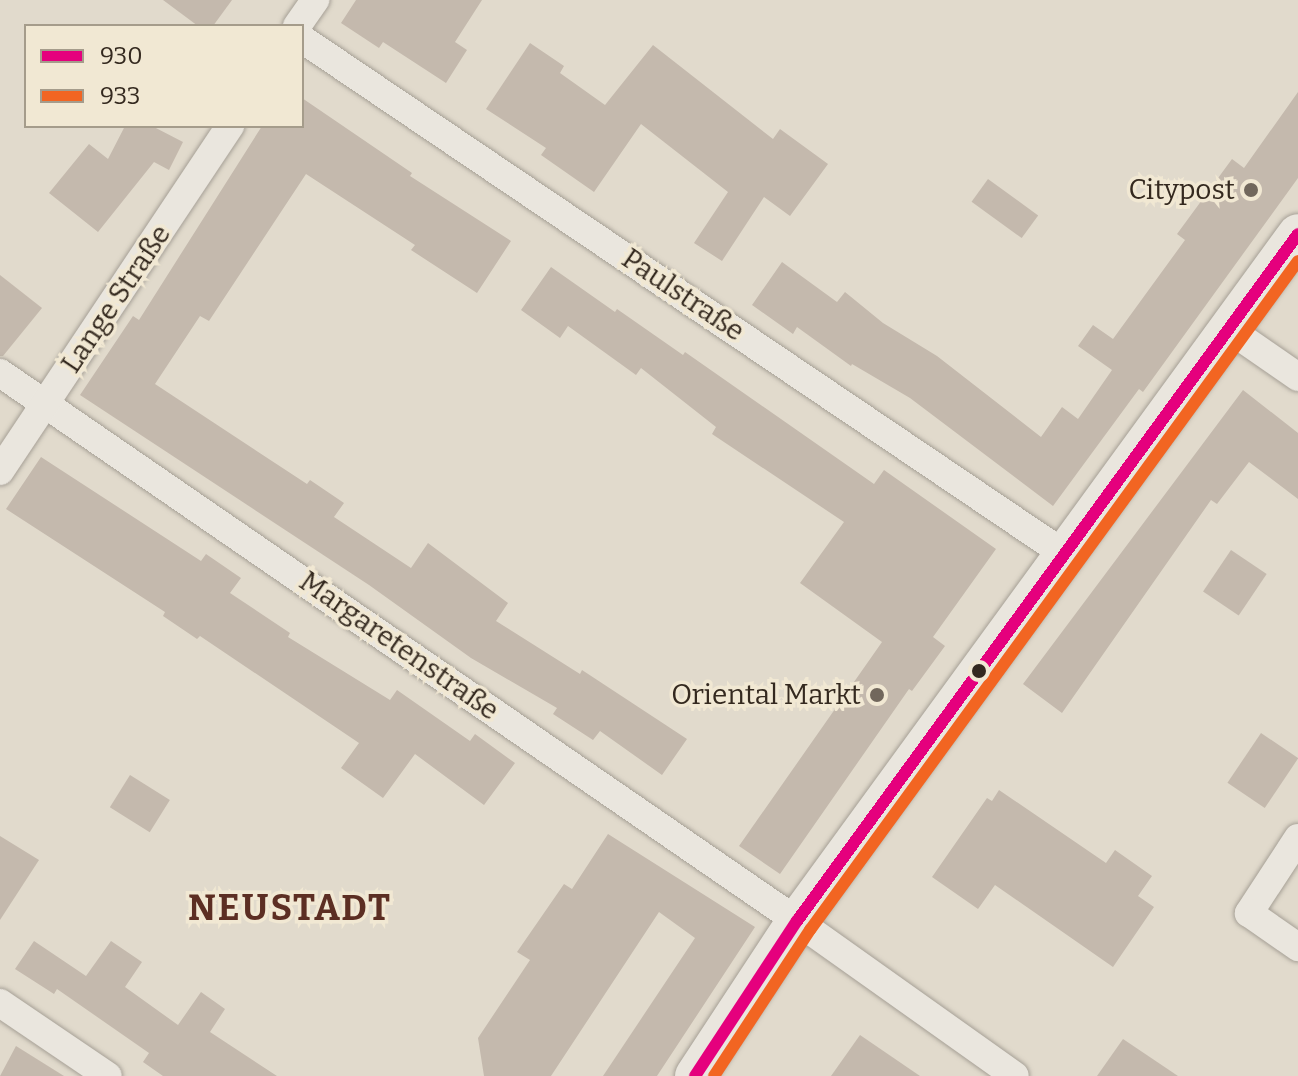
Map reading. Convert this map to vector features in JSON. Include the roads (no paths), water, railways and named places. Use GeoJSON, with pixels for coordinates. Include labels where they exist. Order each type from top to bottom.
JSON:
{"type":"FeatureCollection","features":[{"type":"Feature","properties":{"kind":"street"},"geometry":{"type":"LineString","coordinates":[[298,24],[315,0]]}},
{"type":"Feature","properties":{"kind":"street","name":"Paulstraße"},"geometry":{"type":"LineString","coordinates":[[304,40],[1063,553]]}},
{"type":"Feature","properties":{"kind":"street","name":"Lange Straße"},"geometry":{"type":"LineString","coordinates":[[0,471],[229,128]]}},
{"type":"Feature","properties":{"kind":"street"},"geometry":{"type":"LineString","coordinates":[[695,1076],[797,921],[1298,234]]}},
{"type":"Feature","properties":{"kind":"street"},"geometry":{"type":"LineString","coordinates":[[1147,444],[1246,341],[1298,276]]}},
{"type":"Feature","properties":{"kind":"street"},"geometry":{"type":"LineString","coordinates":[[1246,341],[1298,377]]}},
{"type":"Feature","properties":{"kind":"street","name":"Margaretenstraße"},"geometry":{"type":"LineString","coordinates":[[0,373],[797,921],[1015,1076]]}},
{"type":"Feature","properties":{"kind":"street"},"geometry":{"type":"LineString","coordinates":[[1298,838],[1249,913],[1298,947]]}},
{"type":"Feature","properties":{"kind":"street"},"geometry":{"type":"LineString","coordinates":[[0,1003],[108,1076]]}},
{"type":"Feature","properties":{"kind":"place","name":"Citypost"},"geometry":{"type":"Point","coordinates":[1251,190]}},
{"type":"Feature","properties":{"kind":"place","name":"Oriental Markt"},"geometry":{"type":"Point","coordinates":[877,695]}},
{"type":"Feature","properties":{"kind":"district","name":"NEUSTADT"},"geometry":{"type":"Point","coordinates":[290,909]}}]}
